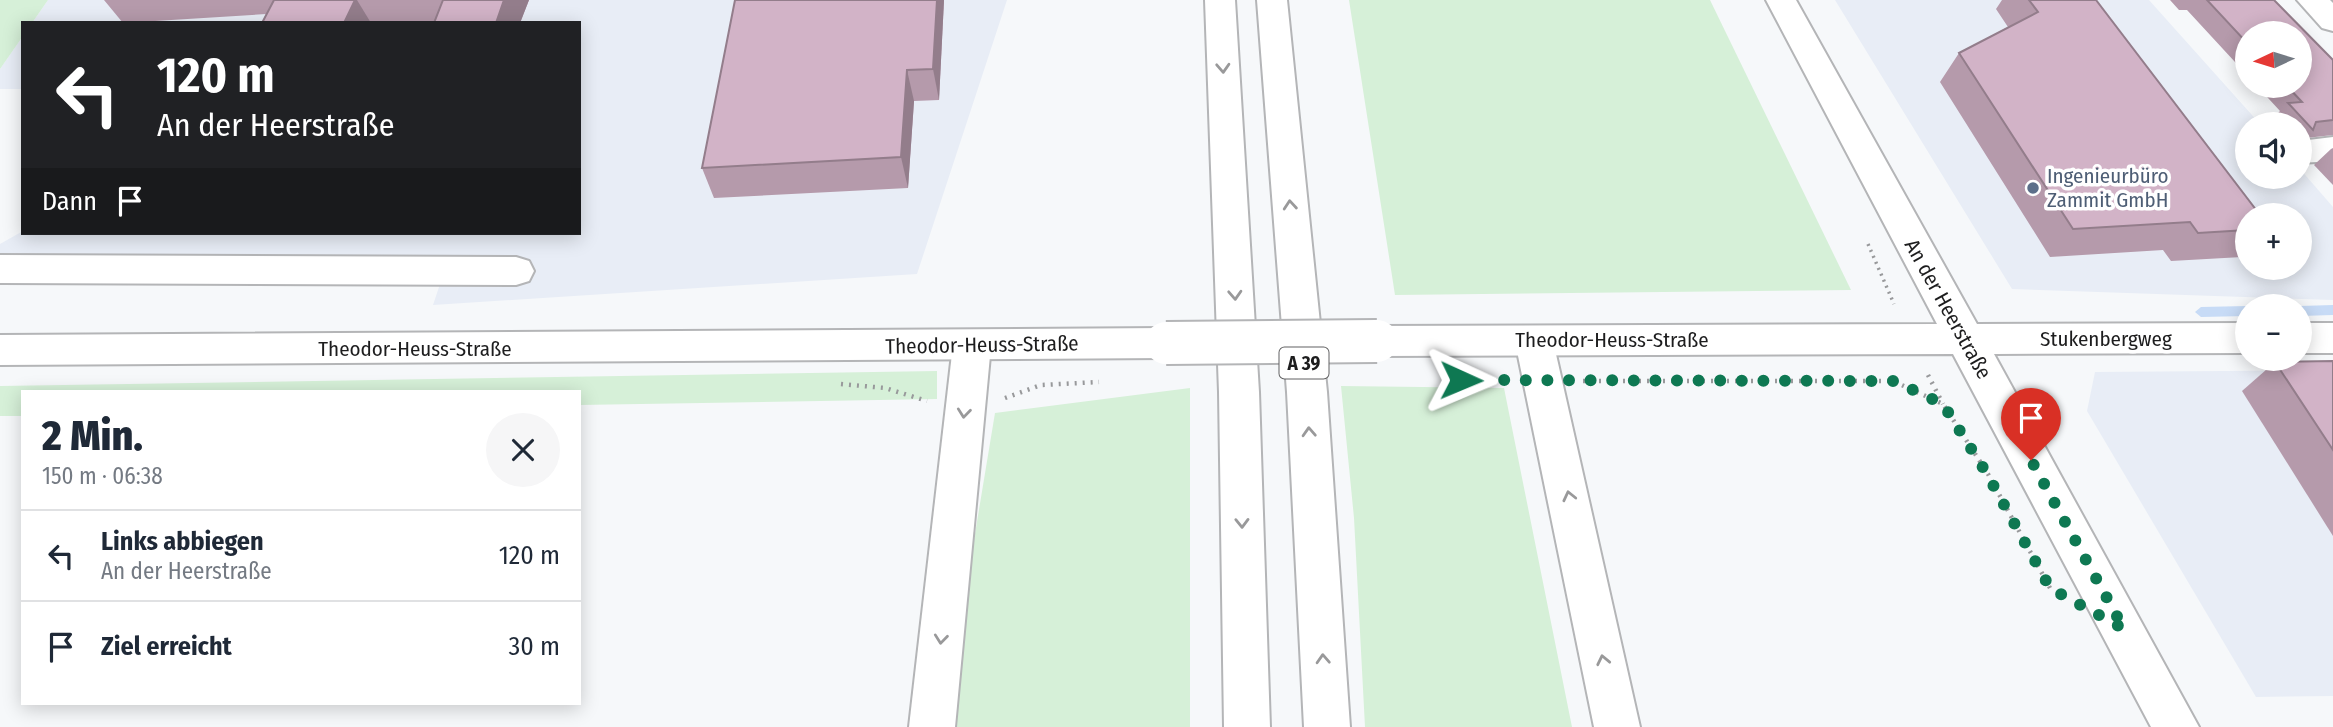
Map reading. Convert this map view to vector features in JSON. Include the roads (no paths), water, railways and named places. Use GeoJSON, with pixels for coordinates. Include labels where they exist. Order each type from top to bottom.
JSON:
{"type":"FeatureCollection","features":[{"type":"Feature","properties":{"kind":"main road"},"geometry":{"type":"LineString","coordinates":[[1220,0],[1239,392],[1247,727]]}},
{"type":"Feature","properties":{"kind":"main road","name":"A 39"},"geometry":{"type":"LineString","coordinates":[[1272,0],[1307,392],[1327,727]]}},
{"type":"Feature","properties":{"kind":"main road","name":"An der Heerstraße"},"geometry":{"type":"LineString","coordinates":[[1781,0],[2176,727]]}},
{"type":"Feature","properties":{"kind":"main road"},"geometry":{"type":"LineString","coordinates":[[2312,0],[2333,21]]}},
{"type":"Feature","properties":{"kind":"main road"},"geometry":{"type":"LineString","coordinates":[[0,269],[516,271]]}},
{"type":"Feature","properties":{"kind":"main road","name":"Stukenbergweg"},"geometry":{"type":"LineString","coordinates":[[1964,339],[2235,338]]}},
{"type":"Feature","properties":{"kind":"main road"},"geometry":{"type":"LineString","coordinates":[[2312,338],[2333,338]]}},
{"type":"Feature","properties":{"kind":"main road","name":"Theodor-Heuss-Straße"},"geometry":{"type":"LineString","coordinates":[[0,350],[1377,341],[1539,361],[1964,339]]}},
{"type":"Feature","properties":{"kind":"main road"},"geometry":{"type":"LineString","coordinates":[[932,727],[972,345]]}},
{"type":"Feature","properties":{"kind":"main road"},"geometry":{"type":"LineString","coordinates":[[1539,361],[1617,727]]}},
{"type":"Feature","properties":{"kind":"waterway"},"geometry":{"type":"LineString","coordinates":[[2312,311],[2333,310]]}},
{"type":"Feature","properties":{"kind":"waterway"},"geometry":{"type":"LineString","coordinates":[[2201,312],[2235,311]]}},
{"type":"Feature","properties":{"kind":"place","name":"Ingenieurbüro Zammit GmbH"},"geometry":{"type":"Point","coordinates":[2033,188]}}]}
